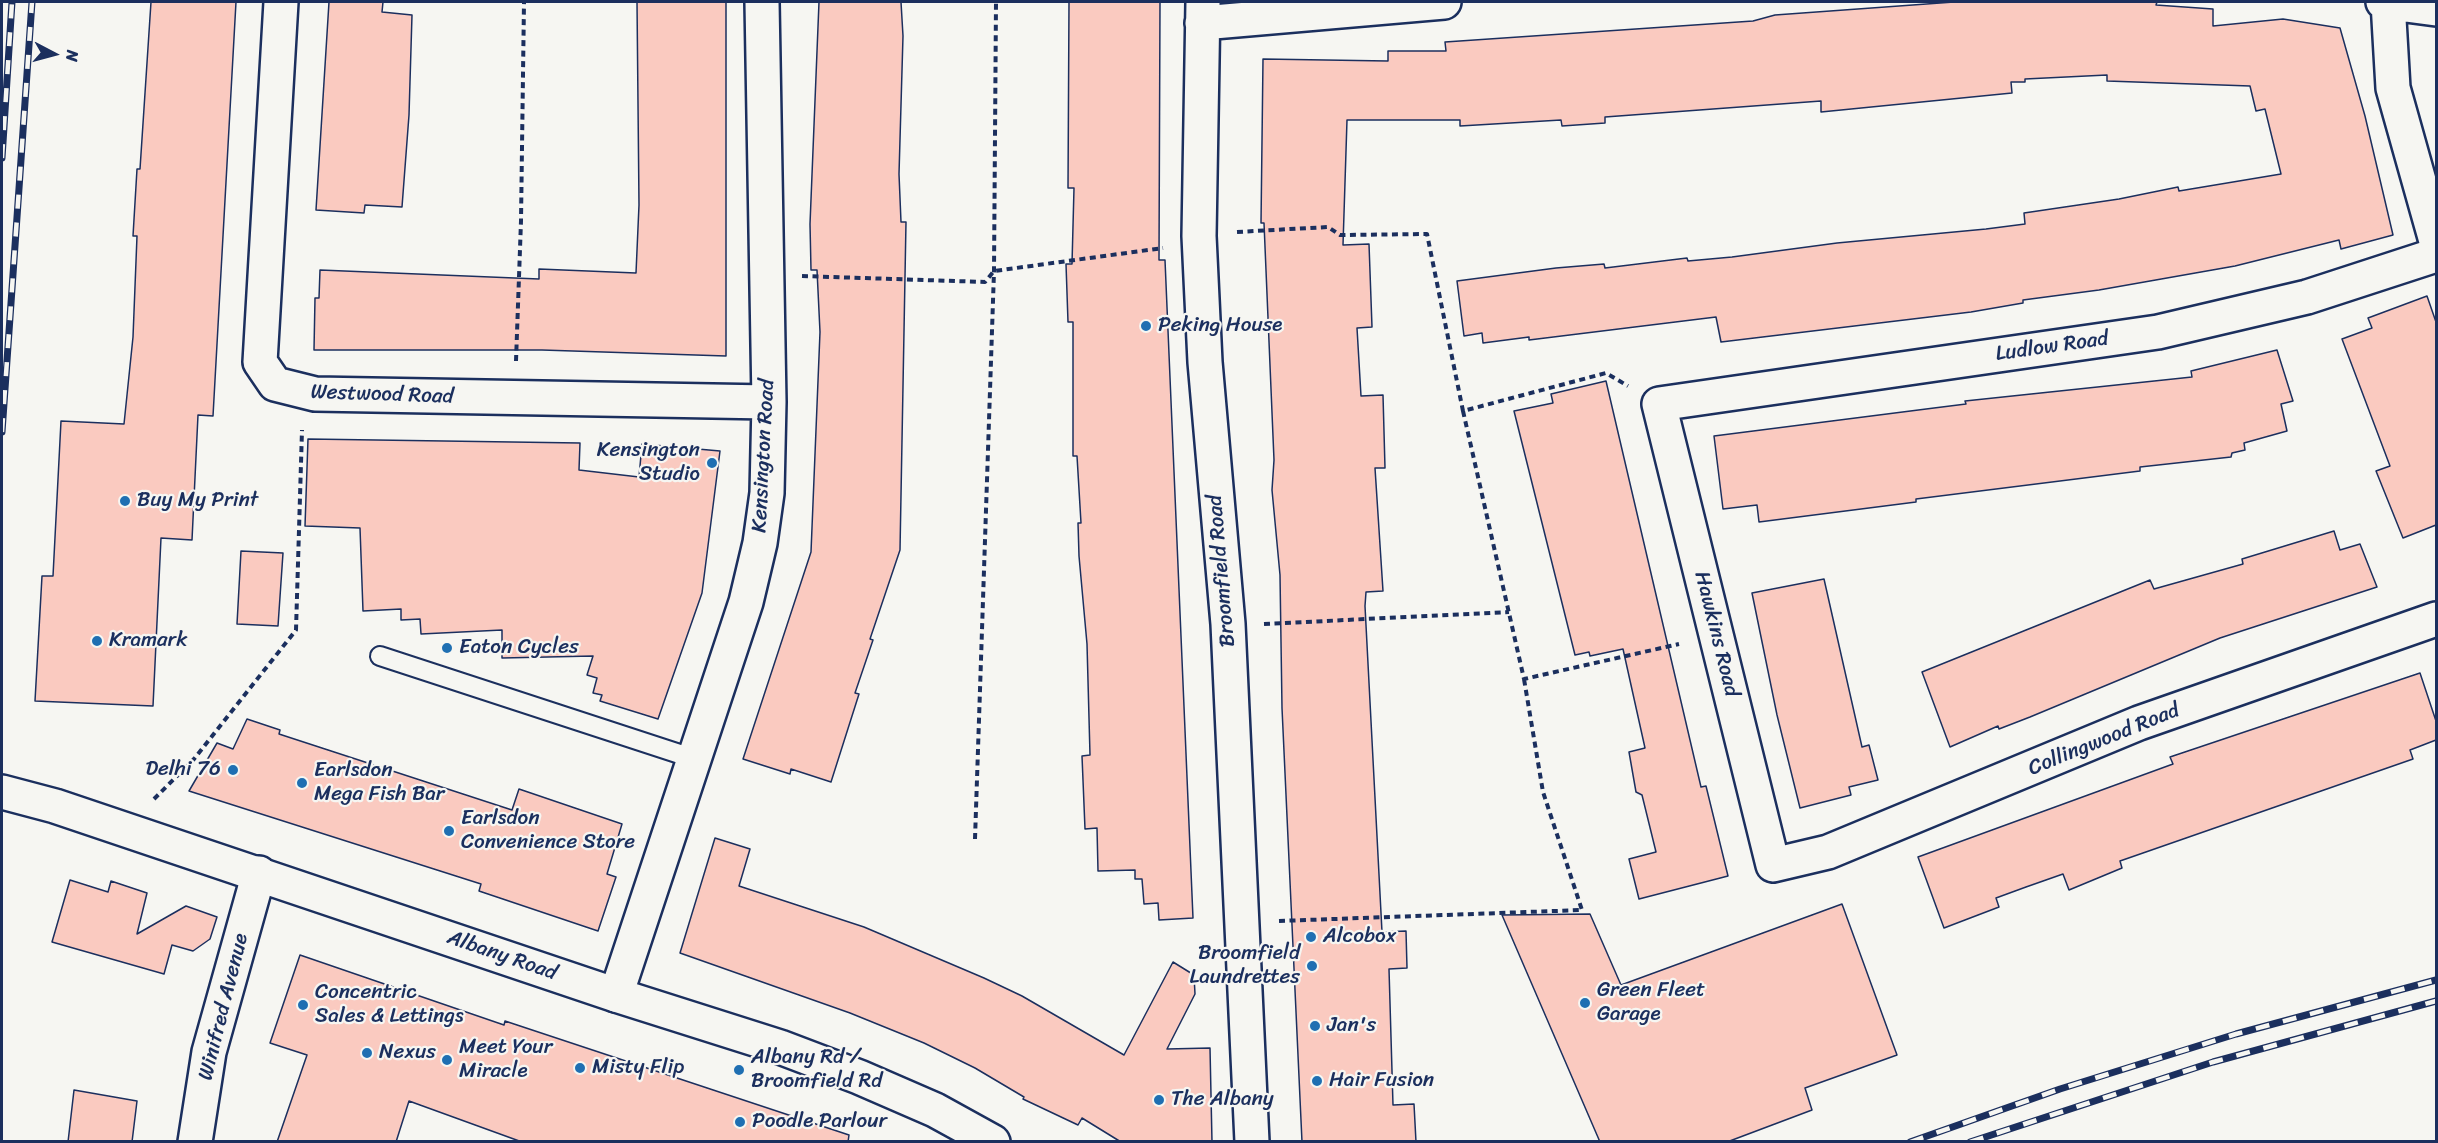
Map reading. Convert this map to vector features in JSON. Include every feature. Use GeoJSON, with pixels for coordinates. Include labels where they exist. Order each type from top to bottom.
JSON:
{"type":"FeatureCollection","features":[{"type":"Feature","properties":{"kind":"street","name":"Westwood Road"},"geometry":{"type":"LineString","coordinates":[[282,2],[260,362],[275,384],[301,393],[769,402]]}},
{"type":"Feature","properties":{"kind":"street","name":"Kensington Road"},"geometry":{"type":"LineString","coordinates":[[616,995],[746,602],[760,543],[766,493],[769,402],[762,2]]}},
{"type":"Feature","properties":{"kind":"street"},"geometry":{"type":"LineString","coordinates":[[1202,12],[1444,2]]}},
{"type":"Feature","properties":{"kind":"street"},"geometry":{"type":"LineString","coordinates":[[2383,2],[2436,9]]}},
{"type":"Feature","properties":{"kind":"street"},"geometry":{"type":"LineString","coordinates":[[2388,2],[2393,88],[2436,241]]}},
{"type":"Feature","properties":{"kind":"street","name":"Broomfield Road"},"geometry":{"type":"LineString","coordinates":[[1202,12],[1199,236],[1205,362],[1228,624],[1252,1142]]}},
{"type":"Feature","properties":{"kind":"street","name":"Ludlow Road"},"geometry":{"type":"LineString","coordinates":[[1659,404],[2158,332],[2307,297],[2436,255]]}},
{"type":"Feature","properties":{"kind":"street","name":"Hawkins Road"},"geometry":{"type":"LineString","coordinates":[[1659,404],[1773,865]]}},
{"type":"Feature","properties":{"kind":"street","name":"Collingwood Road"},"geometry":{"type":"LineString","coordinates":[[1773,865],[1828,852],[2139,723],[2436,619]]}},
{"type":"Feature","properties":{"kind":"street","name":"Albany Road"},"geometry":{"type":"LineString","coordinates":[[2,792],[55,806],[616,995],[780,1047],[936,1110],[993,1142]]}},
{"type":"Feature","properties":{"kind":"street","name":"Winifred Avenue"},"geometry":{"type":"LineString","coordinates":[[201,1140],[209,1052],[259,873]]}},
{"type":"Feature","properties":{"kind":"lane"},"geometry":{"type":"LineString","coordinates":[[380,656],[695,759]]}},
{"type":"Feature","properties":{"kind":"path"},"geometry":{"type":"LineString","coordinates":[[515,398],[521,221],[524,2]]}},
{"type":"Feature","properties":{"kind":"path"},"geometry":{"type":"LineString","coordinates":[[975,839],[994,270],[996,2]]}},
{"type":"Feature","properties":{"kind":"path"},"geometry":{"type":"LineString","coordinates":[[765,274],[985,282],[994,270],[1160,249],[1199,236],[1328,227],[1340,235],[1427,234],[1463,411],[1524,679],[1543,792],[1582,910],[1242,922]]}},
{"type":"Feature","properties":{"kind":"path"},"geometry":{"type":"LineString","coordinates":[[1463,411],[1606,373],[1659,404]]}},
{"type":"Feature","properties":{"kind":"path"},"geometry":{"type":"LineString","coordinates":[[167,788],[194,759],[297,630],[301,393]]}},
{"type":"Feature","properties":{"kind":"path"},"geometry":{"type":"LineString","coordinates":[[1228,624],[1509,612]]}},
{"type":"Feature","properties":{"kind":"path"},"geometry":{"type":"LineString","coordinates":[[1524,679],[1602,660],[1717,638]]}},
{"type":"Feature","properties":{"kind":"building"},"geometry":{"type":"Polygon","coordinates":[[[151,2],[236,2],[213,416],[198,415],[192,540],[161,538],[153,706],[35,701],[42,576],[53,576],[61,421],[124,424],[133,337],[137,236],[133,236],[137,169],[140,169],[151,2]]]}},
{"type":"Feature","properties":{"kind":"building"},"geometry":{"type":"Polygon","coordinates":[[[329,2],[383,2],[382,12],[412,15],[409,115],[402,207],[365,205],[364,213],[316,210],[329,2]]]}},
{"type":"Feature","properties":{"kind":"building"},"geometry":{"type":"Polygon","coordinates":[[[637,2],[726,2],[726,356],[542,350],[314,350],[315,298],[319,298],[320,270],[539,279],[539,269],[636,273],[639,205],[637,2]]]}},
{"type":"Feature","properties":{"kind":"building"},"geometry":{"type":"Polygon","coordinates":[[[819,2],[901,2],[903,36],[899,174],[901,222],[906,222],[900,550],[870,639],[873,640],[855,693],[859,694],[831,782],[791,769],[790,774],[743,759],[811,552],[820,332],[817,270],[811,270],[810,224],[819,2]]]}},
{"type":"Feature","properties":{"kind":"building"},"geometry":{"type":"Polygon","coordinates":[[[1069,2],[1160,2],[1159,260],[1165,260],[1193,918],[1159,920],[1158,903],[1144,904],[1142,879],[1135,879],[1135,870],[1098,871],[1097,828],[1085,829],[1082,756],[1090,755],[1087,644],[1079,556],[1078,523],[1081,523],[1077,456],[1073,456],[1073,322],[1068,322],[1066,264],[1072,264],[1074,188],[1068,188],[1069,2]]]}},
{"type":"Feature","properties":{"kind":"building"},"geometry":{"type":"Polygon","coordinates":[[[1954,2],[2157,2],[2156,5],[2213,9],[2213,26],[2283,19],[2340,28],[2365,116],[2393,235],[2341,249],[2339,240],[2235,266],[2099,290],[2023,300],[2023,303],[1971,312],[1721,342],[1716,317],[1529,340],[1529,337],[1483,343],[1482,333],[1464,336],[1457,281],[1556,268],[1604,264],[1605,268],[1687,258],[1688,261],[1732,257],[1837,243],[2025,224],[2024,213],[2119,199],[2178,187],[2179,191],[2281,174],[2265,109],[2256,111],[2250,86],[2107,81],[2107,75],[2025,79],[2025,82],[2011,82],[2012,93],[1821,112],[1821,101],[1605,117],[1605,123],[1562,126],[1561,120],[1460,126],[1460,120],[1347,120],[1343,245],[1369,244],[1372,327],[1357,328],[1361,396],[1383,395],[1385,468],[1375,468],[1383,591],[1366,592],[1365,606],[1382,932],[1406,931],[1407,968],[1389,969],[1393,1105],[1414,1104],[1416,1142],[1302,1142],[1282,708],[1280,575],[1272,490],[1274,460],[1264,223],[1261,223],[1263,59],[1388,61],[1388,51],[1446,51],[1445,42],[1753,21],[1775,15],[1954,2]]]}},
{"type":"Feature","properties":{"kind":"building"},"geometry":{"type":"Polygon","coordinates":[[[2427,296],[2436,322],[2436,525],[2403,538],[2376,471],[2390,466],[2342,339],[2372,328],[2368,318],[2427,296]]]}},
{"type":"Feature","properties":{"kind":"building"},"geometry":{"type":"Polygon","coordinates":[[[2277,350],[2293,401],[2281,404],[2287,431],[2244,443],[2245,450],[2232,453],[2231,457],[2140,467],[2140,471],[1916,499],[1916,502],[1759,522],[1757,505],[1723,509],[1714,436],[1966,404],[1965,401],[2192,377],[2191,371],[2277,350]]]}},
{"type":"Feature","properties":{"kind":"building"},"geometry":{"type":"Polygon","coordinates":[[[1606,381],[1701,787],[1706,786],[1728,876],[1639,899],[1629,859],[1656,852],[1642,795],[1636,792],[1629,752],[1645,748],[1623,649],[1590,656],[1589,652],[1575,655],[1514,411],[1553,403],[1551,394],[1606,381]]]}},
{"type":"Feature","properties":{"kind":"building"},"geometry":{"type":"Polygon","coordinates":[[[308,439],[580,443],[579,470],[639,477],[642,444],[720,451],[702,593],[658,719],[600,701],[602,695],[593,693],[597,678],[587,675],[593,656],[502,658],[502,630],[421,634],[420,619],[401,620],[401,609],[363,611],[360,528],[305,526],[308,439]]]}},
{"type":"Feature","properties":{"kind":"building"},"geometry":{"type":"Polygon","coordinates":[[[2334,531],[2340,550],[2360,544],[2377,587],[2220,638],[2030,717],[1999,729],[1998,726],[1950,747],[1922,672],[2150,580],[2154,589],[2243,564],[2242,559],[2334,531]]]}},
{"type":"Feature","properties":{"kind":"building"},"geometry":{"type":"Polygon","coordinates":[[[241,551],[283,553],[278,626],[237,624],[241,551]]]}},
{"type":"Feature","properties":{"kind":"building"},"geometry":{"type":"Polygon","coordinates":[[[1824,579],[1862,747],[1869,745],[1878,780],[1849,787],[1851,795],[1800,808],[1777,715],[1752,593],[1824,579]]]}},
{"type":"Feature","properties":{"kind":"building"},"geometry":{"type":"Polygon","coordinates":[[[2420,673],[2436,721],[2436,740],[2410,750],[2413,759],[2120,861],[2122,868],[2069,890],[2063,874],[2026,887],[1996,898],[1999,907],[1944,928],[1918,857],[2173,764],[2170,757],[2420,673]]]}},
{"type":"Feature","properties":{"kind":"building"},"geometry":{"type":"Polygon","coordinates":[[[247,719],[280,730],[279,734],[512,810],[519,789],[622,824],[607,874],[616,877],[598,931],[479,891],[481,884],[189,791],[217,743],[233,749],[247,719]]]}},
{"type":"Feature","properties":{"kind":"building"},"geometry":{"type":"Polygon","coordinates":[[[715,838],[750,849],[739,886],[864,927],[984,978],[1022,996],[1124,1055],[1173,962],[1194,975],[1195,994],[1167,1049],[1210,1048],[1212,1142],[1121,1142],[1082,1118],[1078,1125],[1023,1099],[1024,1097],[975,1068],[924,1043],[850,1013],[680,953],[715,838]]]}},
{"type":"Feature","properties":{"kind":"building"},"geometry":{"type":"Polygon","coordinates":[[[70,880],[108,892],[111,881],[147,893],[137,934],[186,906],[217,917],[210,939],[193,951],[172,945],[164,974],[52,942],[70,880]]]}},
{"type":"Feature","properties":{"kind":"building"},"geometry":{"type":"Polygon","coordinates":[[[1842,904],[1897,1055],[1805,1088],[1812,1110],[1727,1142],[1600,1142],[1502,915],[1590,914],[1621,985],[1842,904]]]}},
{"type":"Feature","properties":{"kind":"building"},"geometry":{"type":"Polygon","coordinates":[[[300,955],[504,1025],[505,1021],[849,1135],[848,1142],[522,1142],[409,1101],[396,1142],[277,1142],[307,1055],[270,1043],[300,955]]]}},
{"type":"Feature","properties":{"kind":"building"},"geometry":{"type":"Polygon","coordinates":[[[74,1090],[137,1101],[132,1142],[68,1142],[74,1090]]]}},
{"type":"Feature","properties":{"kind":"railway"},"geometry":{"type":"LineString","coordinates":[[2,158],[12,2]]}},
{"type":"Feature","properties":{"kind":"railway"},"geometry":{"type":"LineString","coordinates":[[2,432],[32,2]]}},
{"type":"Feature","properties":{"kind":"railway"},"geometry":{"type":"LineString","coordinates":[[1910,1142],[2060,1089],[2236,1034],[2436,980]]}},
{"type":"Feature","properties":{"kind":"railway"},"geometry":{"type":"LineString","coordinates":[[1970,1142],[2213,1062],[2436,1001]]}},
{"type":"Feature","properties":{"kind":"place","name":"Peking House"},"geometry":{"type":"Point","coordinates":[1146,326]}},
{"type":"Feature","properties":{"kind":"place","name":"Kensington Studio"},"geometry":{"type":"Point","coordinates":[712,463]}},
{"type":"Feature","properties":{"kind":"place","name":"Buy My Print"},"geometry":{"type":"Point","coordinates":[125,501]}},
{"type":"Feature","properties":{"kind":"place","name":"Kramark"},"geometry":{"type":"Point","coordinates":[97,641]}},
{"type":"Feature","properties":{"kind":"place","name":"Eaton Cycles"},"geometry":{"type":"Point","coordinates":[447,648]}},
{"type":"Feature","properties":{"kind":"place","name":"Delhi 76"},"geometry":{"type":"Point","coordinates":[233,770]}},
{"type":"Feature","properties":{"kind":"place","name":"Earlsdon Mega Fish Bar"},"geometry":{"type":"Point","coordinates":[302,783]}},
{"type":"Feature","properties":{"kind":"place","name":"Earlsdon Convenience Store"},"geometry":{"type":"Point","coordinates":[449,831]}},
{"type":"Feature","properties":{"kind":"place","name":"Alcobox"},"geometry":{"type":"Point","coordinates":[1311,937]}},
{"type":"Feature","properties":{"kind":"place","name":"Broomfield Laundrettes"},"geometry":{"type":"Point","coordinates":[1312,966]}},
{"type":"Feature","properties":{"kind":"place","name":"Green Fleet Garage"},"geometry":{"type":"Point","coordinates":[1585,1003]}},
{"type":"Feature","properties":{"kind":"place","name":"Concentric Sales & Lettings"},"geometry":{"type":"Point","coordinates":[303,1005]}},
{"type":"Feature","properties":{"kind":"place","name":"Jan's"},"geometry":{"type":"Point","coordinates":[1315,1026]}},
{"type":"Feature","properties":{"kind":"place","name":"Nexus"},"geometry":{"type":"Point","coordinates":[367,1053]}},
{"type":"Feature","properties":{"kind":"place","name":"Meet Your Miracle"},"geometry":{"type":"Point","coordinates":[447,1060]}},
{"type":"Feature","properties":{"kind":"place","name":"Misty Flip"},"geometry":{"type":"Point","coordinates":[580,1068]}},
{"type":"Feature","properties":{"kind":"place","name":"Albany Rd / Broomfield Rd"},"geometry":{"type":"Point","coordinates":[739,1070]}},
{"type":"Feature","properties":{"kind":"place","name":"Hair Fusion"},"geometry":{"type":"Point","coordinates":[1317,1081]}},
{"type":"Feature","properties":{"kind":"place","name":"The Albany"},"geometry":{"type":"Point","coordinates":[1159,1100]}},
{"type":"Feature","properties":{"kind":"place","name":"Poodle Parlour"},"geometry":{"type":"Point","coordinates":[740,1122]}}]}
